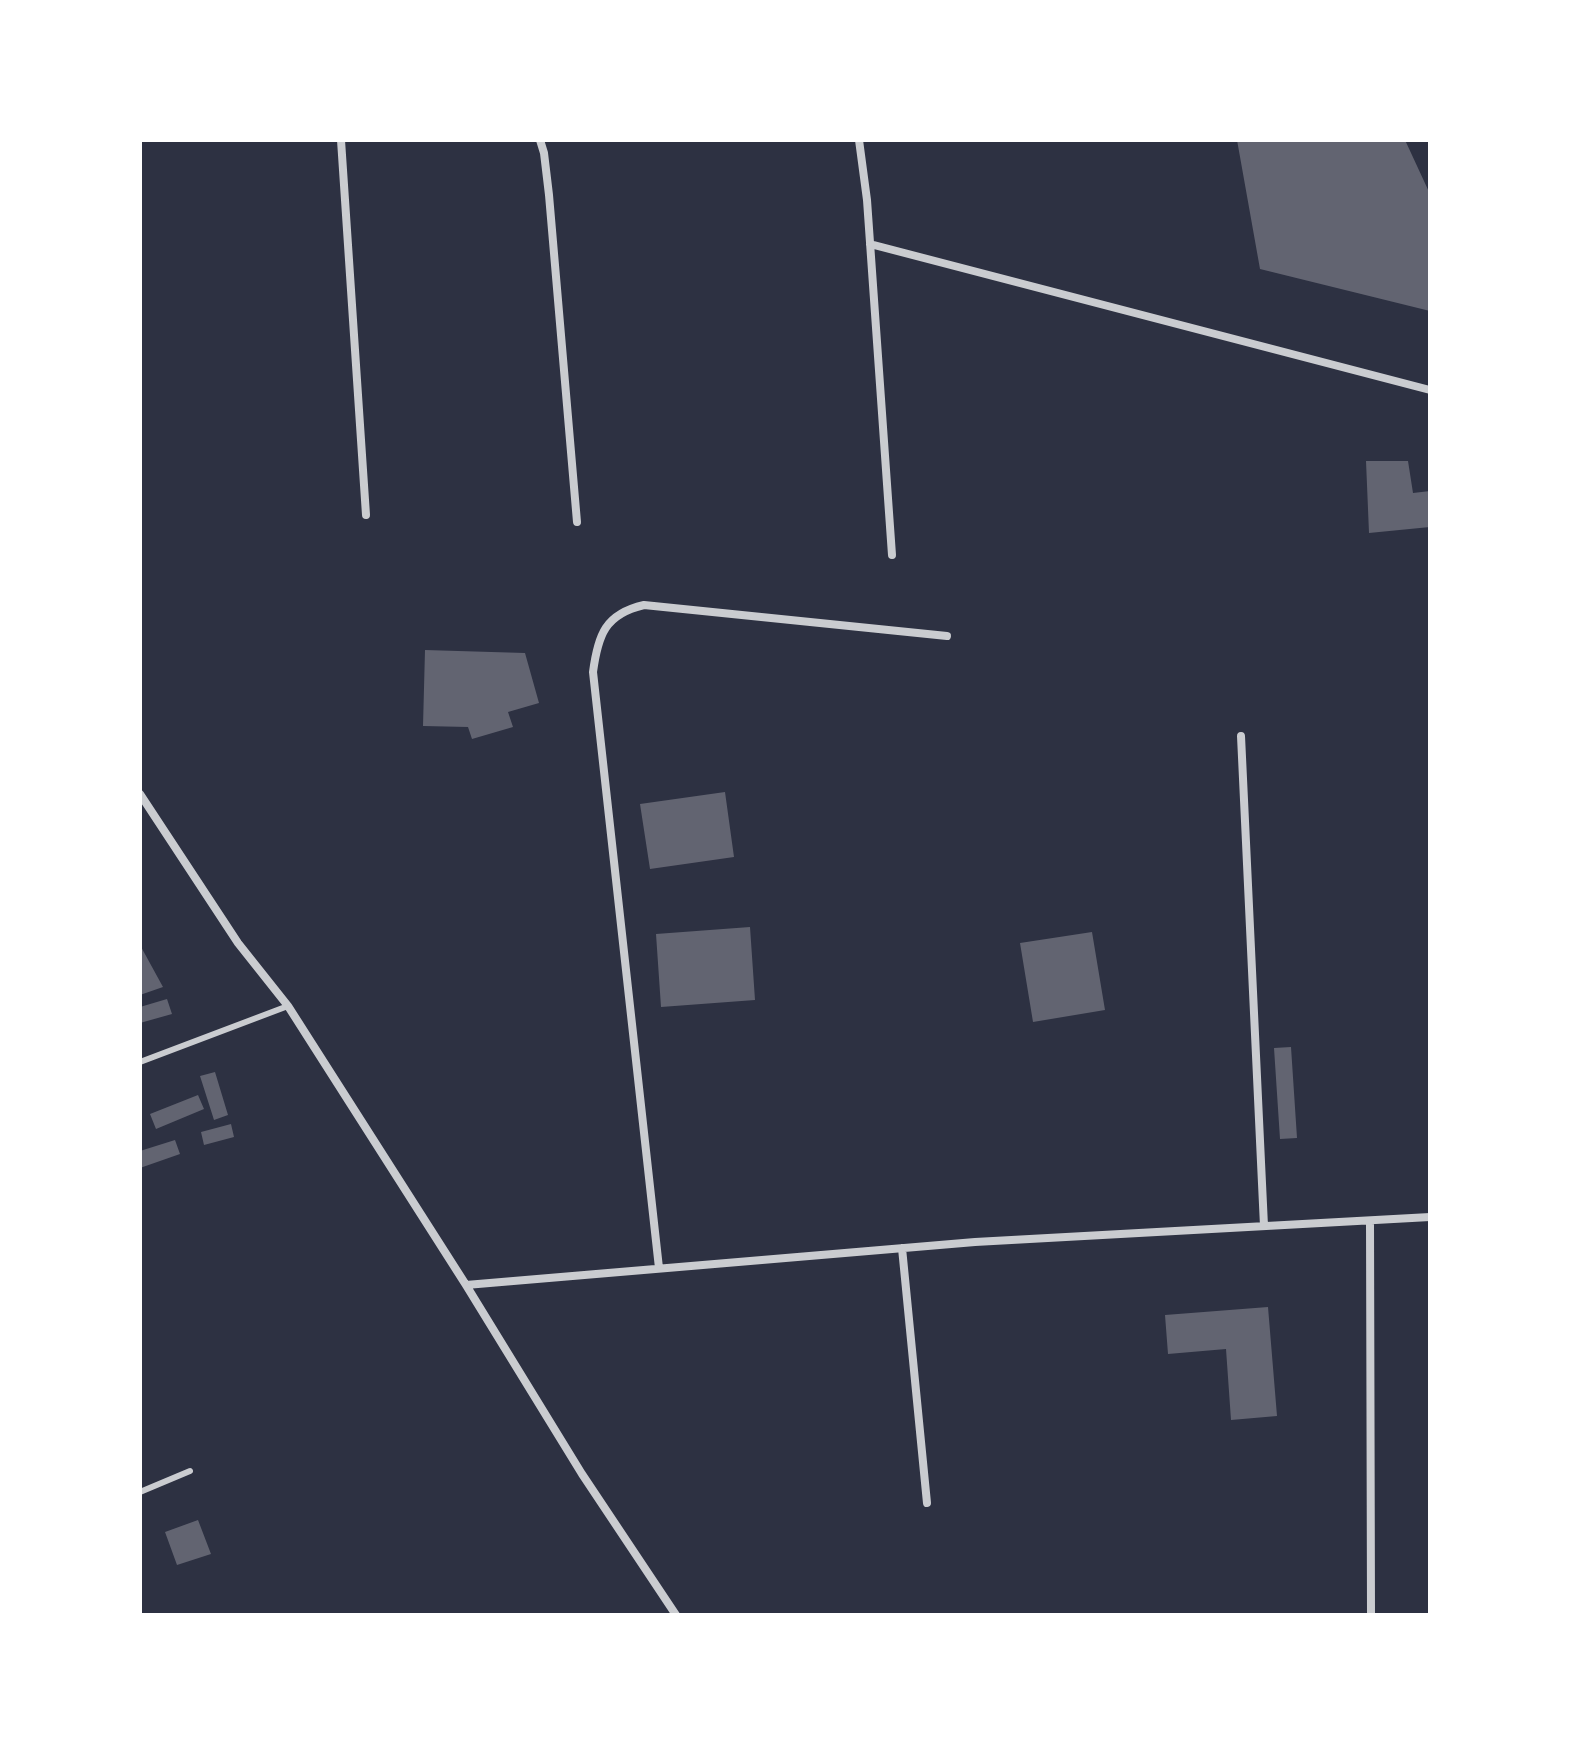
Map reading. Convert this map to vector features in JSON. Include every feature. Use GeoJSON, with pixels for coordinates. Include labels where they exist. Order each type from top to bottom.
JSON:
{"type":"FeatureCollection","features":[{"type":"Feature","properties":{"kind":"street"},"geometry":{"type":"LineString","coordinates":[[341,140],[366,515]]}},
{"type":"Feature","properties":{"kind":"street"},"geometry":{"type":"LineString","coordinates":[[540,140],[549,195],[577,522]]}},
{"type":"Feature","properties":{"kind":"street"},"geometry":{"type":"LineString","coordinates":[[859,140],[870,244],[892,555]]}},
{"type":"Feature","properties":{"kind":"street"},"geometry":{"type":"LineString","coordinates":[[870,244],[1430,390]]}},
{"type":"Feature","properties":{"kind":"street"},"geometry":{"type":"LineString","coordinates":[[659,1268],[593,672],[601,636],[609,622],[625,610],[644,605],[947,636]]}},
{"type":"Feature","properties":{"kind":"street"},"geometry":{"type":"LineString","coordinates":[[1241,736],[1264,1226]]}},
{"type":"Feature","properties":{"kind":"street"},"geometry":{"type":"LineString","coordinates":[[140,794],[238,943],[288,1006],[582,1474],[676,1615]]}},
{"type":"Feature","properties":{"kind":"street"},"geometry":{"type":"LineString","coordinates":[[466,1285],[902,1248],[1430,1217]]}},
{"type":"Feature","properties":{"kind":"street"},"geometry":{"type":"LineString","coordinates":[[1370,1221],[1371,1615]]}},
{"type":"Feature","properties":{"kind":"street"},"geometry":{"type":"LineString","coordinates":[[902,1248],[927,1503]]}},
{"type":"Feature","properties":{"kind":"lane"},"geometry":{"type":"LineString","coordinates":[[140,1062],[288,1006]]}},
{"type":"Feature","properties":{"kind":"lane"},"geometry":{"type":"LineString","coordinates":[[140,1492],[190,1471]]}},
{"type":"Feature","properties":{"kind":"building"},"geometry":{"type":"Polygon","coordinates":[[[1237,140],[1405,140],[1430,194],[1430,311],[1260,269],[1237,140]]]}},
{"type":"Feature","properties":{"kind":"building"},"geometry":{"type":"Polygon","coordinates":[[[1366,461],[1408,461],[1413,493],[1430,491],[1430,527],[1369,533],[1366,461]]]}},
{"type":"Feature","properties":{"kind":"building"},"geometry":{"type":"Polygon","coordinates":[[[425,650],[525,653],[539,703],[508,712],[513,727],[472,739],[468,727],[423,726],[425,650]]]}},
{"type":"Feature","properties":{"kind":"building"},"geometry":{"type":"Polygon","coordinates":[[[725,792],[734,857],[650,869],[640,804],[725,792]]]}},
{"type":"Feature","properties":{"kind":"building"},"geometry":{"type":"Polygon","coordinates":[[[750,927],[755,1000],[661,1007],[656,934],[750,927]]]}},
{"type":"Feature","properties":{"kind":"building"},"geometry":{"type":"Polygon","coordinates":[[[1092,932],[1105,1010],[1033,1022],[1020,943],[1092,932]]]}},
{"type":"Feature","properties":{"kind":"building"},"geometry":{"type":"Polygon","coordinates":[[[140,945],[163,987],[140,995],[140,945]]]}},
{"type":"Feature","properties":{"kind":"building"},"geometry":{"type":"Polygon","coordinates":[[[167,999],[172,1014],[140,1023],[140,1007],[167,999]]]}},
{"type":"Feature","properties":{"kind":"building"},"geometry":{"type":"Polygon","coordinates":[[[1291,1047],[1297,1138],[1280,1139],[1274,1048],[1291,1047]]]}},
{"type":"Feature","properties":{"kind":"building"},"geometry":{"type":"Polygon","coordinates":[[[215,1072],[228,1115],[214,1120],[200,1076],[215,1072]]]}},
{"type":"Feature","properties":{"kind":"building"},"geometry":{"type":"Polygon","coordinates":[[[198,1095],[204,1109],[156,1129],[150,1114],[198,1095]]]}},
{"type":"Feature","properties":{"kind":"building"},"geometry":{"type":"Polygon","coordinates":[[[231,1124],[234,1137],[204,1145],[201,1132],[231,1124]]]}},
{"type":"Feature","properties":{"kind":"building"},"geometry":{"type":"Polygon","coordinates":[[[175,1140],[180,1154],[140,1168],[140,1151],[175,1140]]]}},
{"type":"Feature","properties":{"kind":"building"},"geometry":{"type":"Polygon","coordinates":[[[1268,1307],[1277,1416],[1231,1420],[1226,1349],[1168,1354],[1165,1315],[1268,1307]]]}},
{"type":"Feature","properties":{"kind":"building"},"geometry":{"type":"Polygon","coordinates":[[[198,1520],[211,1554],[177,1565],[165,1532],[198,1520]]]}}]}
